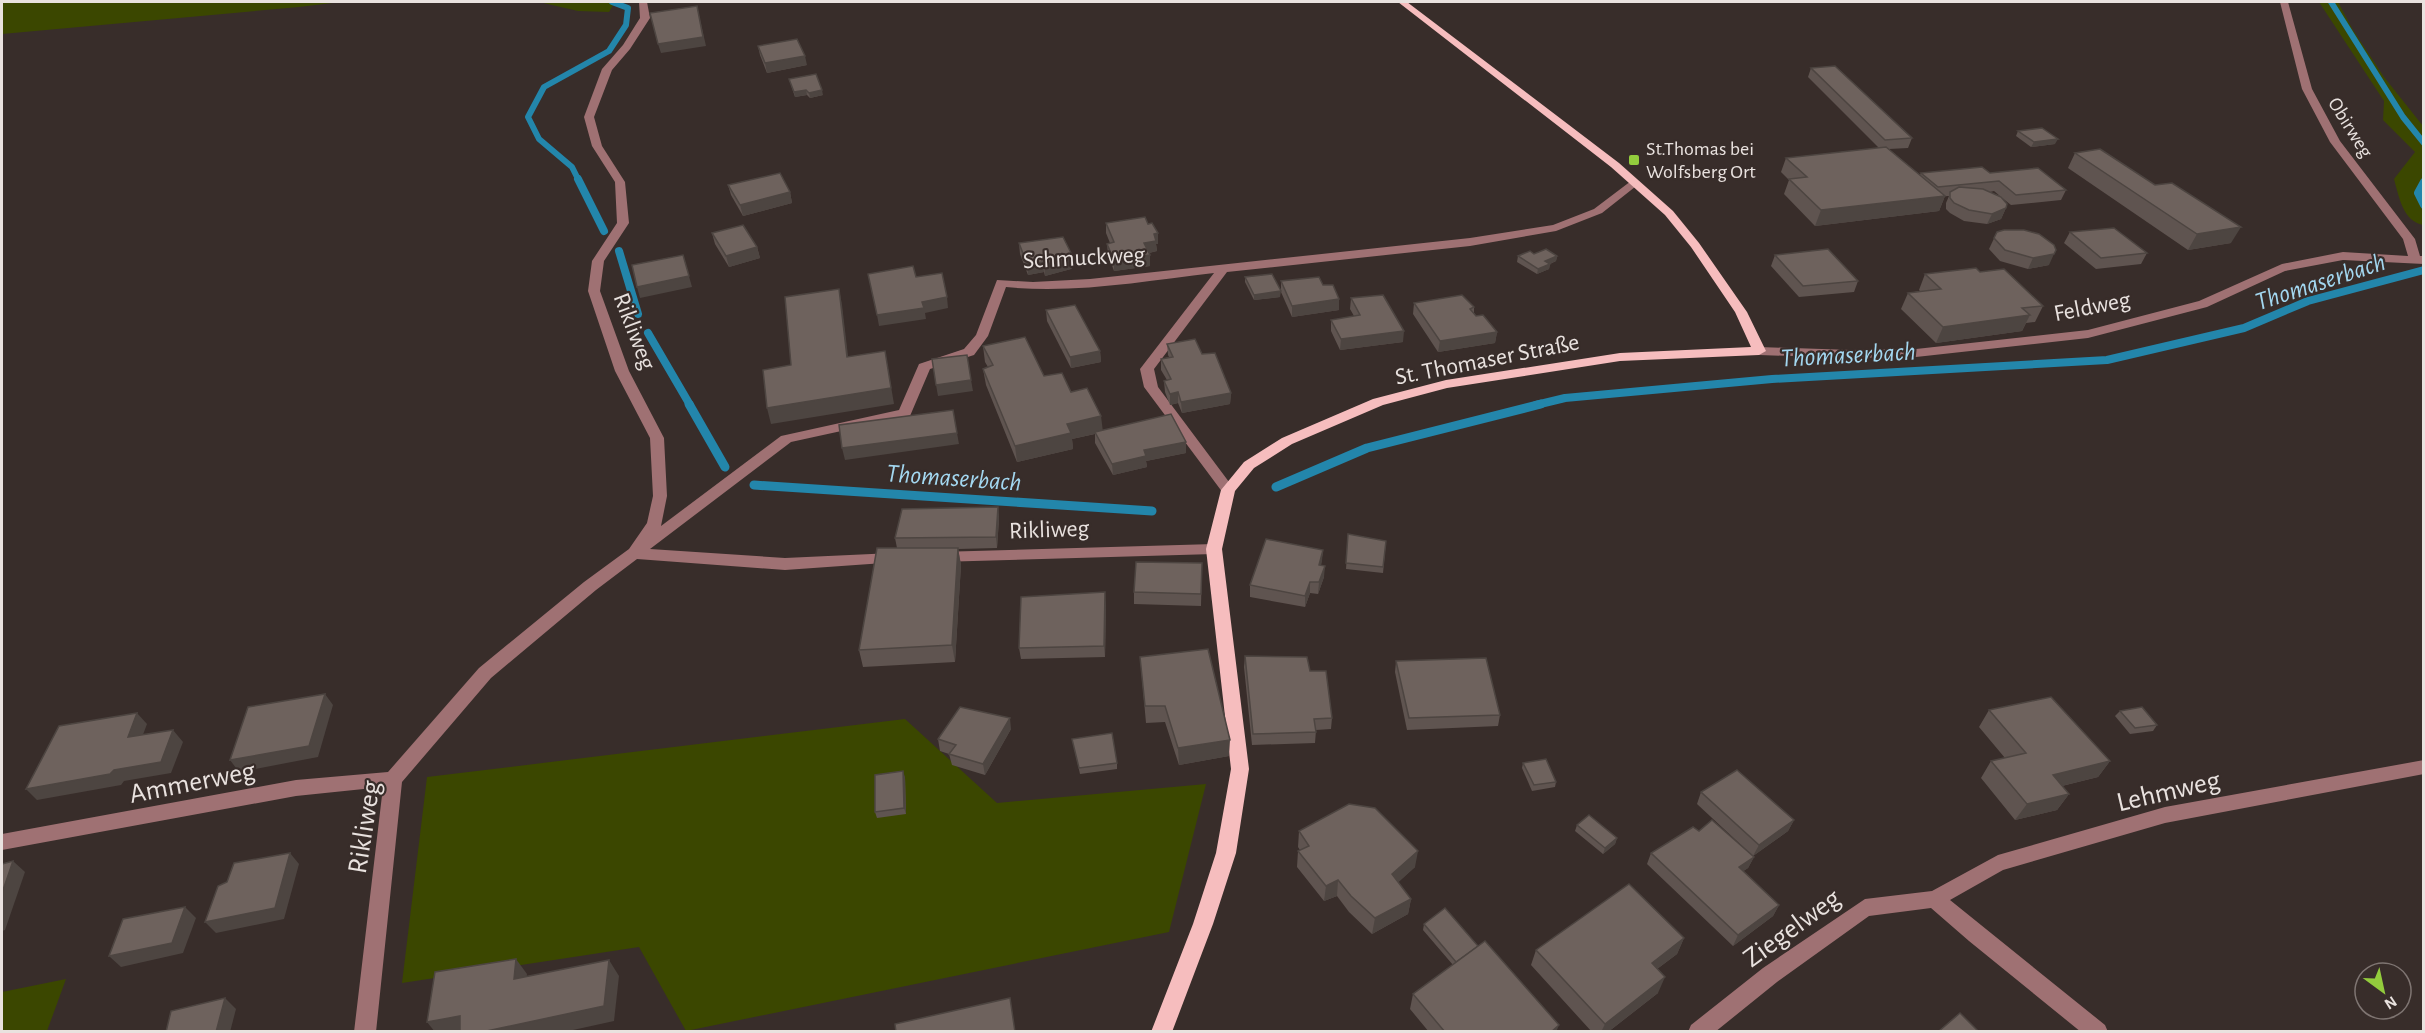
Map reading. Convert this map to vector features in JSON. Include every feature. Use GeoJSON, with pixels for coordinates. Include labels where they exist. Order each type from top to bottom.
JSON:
{"type":"FeatureCollection","features":[{"type":"Feature","properties":{"kind":"main road"},"geometry":{"type":"LineString","coordinates":[[1402,2],[1635,183],[1669,213],[1695,245],[1741,312],[1759,351]]}},
{"type":"Feature","properties":{"kind":"main road","name":"St. Thomaser Straße"},"geometry":{"type":"LineString","coordinates":[[1161,1032],[1203,924],[1226,853],[1240,769],[1214,549],[1228,490],[1249,465],[1287,441],[1378,402],[1446,384],[1620,357],[1759,351]]}},
{"type":"Feature","properties":{"kind":"street","name":"Rikliweg"},"geometry":{"type":"LineString","coordinates":[[365,1032],[393,779],[485,673],[590,586],[634,553],[654,524],[660,496],[657,438],[622,371],[594,291],[598,261],[623,223],[620,182],[597,146],[589,117],[607,69],[627,47],[645,18],[643,2]]}},
{"type":"Feature","properties":{"kind":"street","name":"Obirweg"},"geometry":{"type":"LineString","coordinates":[[2284,2],[2307,89],[2335,142],[2409,238],[2419,259]]}},
{"type":"Feature","properties":{"kind":"street","name":"Schmuckweg"},"geometry":{"type":"LineString","coordinates":[[634,553],[786,439],[905,413],[924,367],[969,352],[982,336],[1001,283],[1033,286],[1078,283],[1470,242],[1556,228],[1598,211],[1635,183]]}},
{"type":"Feature","properties":{"kind":"street","name":"Feldweg"},"geometry":{"type":"LineString","coordinates":[[1759,351],[1851,354],[1916,353],[2088,334],[2204,304],[2282,268],[2343,256],[2419,259]]}},
{"type":"Feature","properties":{"kind":"street"},"geometry":{"type":"LineString","coordinates":[[1223,269],[1148,369],[1151,387],[1228,490]]}},
{"type":"Feature","properties":{"kind":"street","name":"Rikliweg"},"geometry":{"type":"LineString","coordinates":[[634,553],[784,564],[911,557],[1214,549]]}},
{"type":"Feature","properties":{"kind":"street","name":"Lehmweg"},"geometry":{"type":"LineString","coordinates":[[1935,899],[1998,863],[2165,815],[2424,767]]}},
{"type":"Feature","properties":{"kind":"street","name":"Ammerweg"},"geometry":{"type":"LineString","coordinates":[[2,842],[296,788],[393,779]]}},
{"type":"Feature","properties":{"kind":"street"},"geometry":{"type":"LineString","coordinates":[[1935,899],[1976,935],[2098,1032]]}},
{"type":"Feature","properties":{"kind":"street","name":"Ziegelweg"},"geometry":{"type":"LineString","coordinates":[[1698,1032],[1770,975],[1865,908],[1935,899]]}},
{"type":"Feature","properties":{"kind":"green space"},"geometry":{"type":"Polygon","coordinates":[[[2,2],[341,2],[2,34],[2,2]]]}},
{"type":"Feature","properties":{"kind":"green space"},"geometry":{"type":"Polygon","coordinates":[[[539,2],[615,2],[609,12],[578,11],[539,2]]]}},
{"type":"Feature","properties":{"kind":"green space"},"geometry":{"type":"Polygon","coordinates":[[[2319,2],[2338,2],[2353,30],[2384,77],[2423,126],[2423,225],[2416,223],[2406,213],[2394,179],[2415,152],[2383,120],[2384,101],[2319,2]]]}},
{"type":"Feature","properties":{"kind":"green space"},"geometry":{"type":"Polygon","coordinates":[[[905,719],[997,803],[1206,784],[1169,932],[686,1031],[639,947],[402,983],[427,777],[905,719]]]}},
{"type":"Feature","properties":{"kind":"green space"},"geometry":{"type":"Polygon","coordinates":[[[66,979],[47,1031],[2,1031],[2,992],[66,979]]]}},
{"type":"Feature","properties":{"kind":"building"},"geometry":{"type":"Polygon","coordinates":[[[697,6],[703,37],[658,44],[650,13],[697,6]]]}},
{"type":"Feature","properties":{"kind":"building"},"geometry":{"type":"Polygon","coordinates":[[[797,39],[805,56],[765,63],[758,46],[797,39]]]}},
{"type":"Feature","properties":{"kind":"building"},"geometry":{"type":"Polygon","coordinates":[[[1835,66],[1912,138],[1885,140],[1811,68],[1835,66]]]}},
{"type":"Feature","properties":{"kind":"building"},"geometry":{"type":"Polygon","coordinates":[[[816,74],[822,90],[809,93],[806,90],[794,92],[789,79],[816,74]]]}},
{"type":"Feature","properties":{"kind":"building"},"geometry":{"type":"Polygon","coordinates":[[[2042,128],[2058,139],[2034,142],[2018,131],[2042,128]]]}},
{"type":"Feature","properties":{"kind":"building"},"geometry":{"type":"Polygon","coordinates":[[[1886,147],[1945,196],[1821,210],[1789,179],[1807,177],[1786,158],[1886,147]]]}},
{"type":"Feature","properties":{"kind":"building"},"geometry":{"type":"Polygon","coordinates":[[[2100,149],[2155,185],[2172,183],[2241,227],[2197,234],[2075,153],[2100,149]]]}},
{"type":"Feature","properties":{"kind":"building"},"geometry":{"type":"Polygon","coordinates":[[[1982,167],[1990,173],[2038,168],[2066,190],[2016,195],[1999,181],[1938,187],[1921,173],[1982,167]]]}},
{"type":"Feature","properties":{"kind":"building"},"geometry":{"type":"Polygon","coordinates":[[[780,173],[790,192],[740,205],[728,185],[780,173]]]}},
{"type":"Feature","properties":{"kind":"building"},"geometry":{"type":"Polygon","coordinates":[[[1959,187],[1983,189],[2001,197],[2007,204],[2006,208],[1992,214],[1969,210],[1954,203],[1950,198],[1950,192],[1959,187]]]}},
{"type":"Feature","properties":{"kind":"building"},"geometry":{"type":"Polygon","coordinates":[[[1145,217],[1148,224],[1152,223],[1158,233],[1154,234],[1156,241],[1144,243],[1150,255],[1114,260],[1107,244],[1114,242],[1106,223],[1145,217]]]}},
{"type":"Feature","properties":{"kind":"building"},"geometry":{"type":"Polygon","coordinates":[[[743,225],[757,247],[726,256],[712,233],[743,225]]]}},
{"type":"Feature","properties":{"kind":"building"},"geometry":{"type":"Polygon","coordinates":[[[2114,228],[2147,253],[2101,258],[2070,232],[2114,228]]]}},
{"type":"Feature","properties":{"kind":"building"},"geometry":{"type":"Polygon","coordinates":[[[2024,230],[2039,234],[2054,245],[2056,250],[2054,254],[2033,258],[2005,250],[1994,238],[1997,232],[2024,230]]]}},
{"type":"Feature","properties":{"kind":"building"},"geometry":{"type":"Polygon","coordinates":[[[1063,237],[1072,255],[1070,258],[1044,265],[1043,262],[1027,264],[1019,243],[1063,237]]]}},
{"type":"Feature","properties":{"kind":"building"},"geometry":{"type":"Polygon","coordinates":[[[1546,249],[1557,256],[1545,261],[1550,264],[1538,269],[1518,256],[1530,251],[1534,254],[1546,249]]]}},
{"type":"Feature","properties":{"kind":"building"},"geometry":{"type":"Polygon","coordinates":[[[1828,249],[1858,281],[1803,286],[1775,255],[1828,249]]]}},
{"type":"Feature","properties":{"kind":"building"},"geometry":{"type":"Polygon","coordinates":[[[683,255],[689,276],[637,287],[632,265],[683,255]]]}},
{"type":"Feature","properties":{"kind":"building"},"geometry":{"type":"Polygon","coordinates":[[[913,266],[916,277],[942,273],[947,297],[922,302],[924,308],[877,315],[868,274],[913,266]]]}},
{"type":"Feature","properties":{"kind":"building"},"geometry":{"type":"Polygon","coordinates":[[[1976,268],[1980,272],[2004,269],[2043,306],[2022,308],[2030,315],[1943,327],[1908,293],[1941,289],[1925,274],[1976,268]]]}},
{"type":"Feature","properties":{"kind":"building"},"geometry":{"type":"Polygon","coordinates":[[[1272,274],[1281,291],[1254,295],[1245,277],[1272,274]]]}},
{"type":"Feature","properties":{"kind":"building"},"geometry":{"type":"Polygon","coordinates":[[[1319,277],[1323,285],[1333,285],[1339,299],[1292,306],[1281,281],[1319,277]]]}},
{"type":"Feature","properties":{"kind":"building"},"geometry":{"type":"Polygon","coordinates":[[[839,289],[847,357],[885,351],[891,388],[767,408],[763,370],[791,365],[785,297],[839,289]]]}},
{"type":"Feature","properties":{"kind":"building"},"geometry":{"type":"Polygon","coordinates":[[[1383,295],[1404,331],[1341,339],[1331,320],[1360,315],[1351,298],[1383,295]]]}},
{"type":"Feature","properties":{"kind":"building"},"geometry":{"type":"Polygon","coordinates":[[[1462,295],[1474,307],[1470,309],[1476,316],[1483,315],[1497,332],[1440,341],[1414,303],[1462,295]]]}},
{"type":"Feature","properties":{"kind":"building"},"geometry":{"type":"Polygon","coordinates":[[[1075,305],[1100,351],[1070,357],[1046,310],[1075,305]]]}},
{"type":"Feature","properties":{"kind":"building"},"geometry":{"type":"Polygon","coordinates":[[[1025,337],[1044,376],[1062,373],[1071,392],[1087,388],[1101,416],[1067,424],[1071,433],[1015,446],[983,369],[993,365],[983,346],[1025,337]]]}},
{"type":"Feature","properties":{"kind":"building"},"geometry":{"type":"Polygon","coordinates":[[[1195,339],[1202,354],[1215,353],[1231,393],[1181,402],[1178,392],[1170,394],[1164,381],[1171,379],[1161,359],[1173,357],[1167,344],[1195,339]]]}},
{"type":"Feature","properties":{"kind":"building"},"geometry":{"type":"Polygon","coordinates":[[[967,355],[971,380],[936,385],[932,359],[967,355]]]}},
{"type":"Feature","properties":{"kind":"building"},"geometry":{"type":"Polygon","coordinates":[[[953,410],[957,433],[842,448],[839,425],[953,410]]]}},
{"type":"Feature","properties":{"kind":"building"},"geometry":{"type":"Polygon","coordinates":[[[1171,414],[1186,442],[1144,450],[1146,456],[1112,464],[1095,432],[1171,414]]]}},
{"type":"Feature","properties":{"kind":"building"},"geometry":{"type":"Polygon","coordinates":[[[998,507],[996,537],[895,538],[902,509],[998,507]]]}},
{"type":"Feature","properties":{"kind":"building"},"geometry":{"type":"Polygon","coordinates":[[[1348,534],[1386,541],[1383,567],[1346,563],[1348,534]]]}},
{"type":"Feature","properties":{"kind":"building"},"geometry":{"type":"Polygon","coordinates":[[[1266,539],[1323,550],[1319,565],[1325,566],[1319,582],[1310,582],[1305,596],[1250,585],[1266,539]]]}},
{"type":"Feature","properties":{"kind":"building"},"geometry":{"type":"Polygon","coordinates":[[[877,548],[958,548],[952,645],[859,650],[877,548]]]}},
{"type":"Feature","properties":{"kind":"building"},"geometry":{"type":"Polygon","coordinates":[[[1136,562],[1202,563],[1201,594],[1134,592],[1136,562]]]}},
{"type":"Feature","properties":{"kind":"building"},"geometry":{"type":"Polygon","coordinates":[[[1105,592],[1104,646],[1019,648],[1021,597],[1105,592]]]}},
{"type":"Feature","properties":{"kind":"building"},"geometry":{"type":"Polygon","coordinates":[[[1208,649],[1230,740],[1178,748],[1165,706],[1145,706],[1140,657],[1208,649]]]}},
{"type":"Feature","properties":{"kind":"building"},"geometry":{"type":"Polygon","coordinates":[[[1245,656],[1307,657],[1310,671],[1326,671],[1332,718],[1314,719],[1316,732],[1253,734],[1245,656]]]}},
{"type":"Feature","properties":{"kind":"building"},"geometry":{"type":"Polygon","coordinates":[[[1486,658],[1500,715],[1409,718],[1396,661],[1486,658]]]}},
{"type":"Feature","properties":{"kind":"building"},"geometry":{"type":"Polygon","coordinates":[[[325,694],[309,746],[230,760],[248,707],[325,694]]]}},
{"type":"Feature","properties":{"kind":"building"},"geometry":{"type":"Polygon","coordinates":[[[2051,697],[2110,761],[2053,775],[2069,794],[2027,804],[1991,761],[2026,753],[1989,710],[2051,697]]]}},
{"type":"Feature","properties":{"kind":"building"},"geometry":{"type":"Polygon","coordinates":[[[960,707],[1010,718],[983,764],[949,754],[956,745],[938,739],[960,707]]]}},
{"type":"Feature","properties":{"kind":"building"},"geometry":{"type":"Polygon","coordinates":[[[2142,707],[2157,725],[2135,728],[2120,711],[2142,707]]]}},
{"type":"Feature","properties":{"kind":"building"},"geometry":{"type":"Polygon","coordinates":[[[137,713],[128,737],[173,730],[161,762],[26,789],[59,726],[137,713]]]}},
{"type":"Feature","properties":{"kind":"building"},"geometry":{"type":"Polygon","coordinates":[[[1112,733],[1117,763],[1079,768],[1072,739],[1112,733]]]}},
{"type":"Feature","properties":{"kind":"building"},"geometry":{"type":"Polygon","coordinates":[[[1546,759],[1556,782],[1534,785],[1523,763],[1546,759]]]}},
{"type":"Feature","properties":{"kind":"building"},"geometry":{"type":"Polygon","coordinates":[[[1737,770],[1794,820],[1759,845],[1701,792],[1737,770]]]}},
{"type":"Feature","properties":{"kind":"building"},"geometry":{"type":"Polygon","coordinates":[[[903,771],[904,808],[875,812],[875,775],[903,771]]]}},
{"type":"Feature","properties":{"kind":"building"},"geometry":{"type":"Polygon","coordinates":[[[1349,804],[1375,808],[1418,851],[1392,874],[1411,899],[1375,918],[1351,896],[1338,880],[1326,886],[1298,851],[1309,846],[1299,831],[1349,804]]]}},
{"type":"Feature","properties":{"kind":"building"},"geometry":{"type":"Polygon","coordinates":[[[1589,815],[1617,838],[1605,848],[1577,825],[1589,815]]]}},
{"type":"Feature","properties":{"kind":"building"},"geometry":{"type":"Polygon","coordinates":[[[1712,820],[1754,857],[1739,867],[1779,905],[1738,935],[1651,853],[1693,827],[1699,831],[1712,820]]]}},
{"type":"Feature","properties":{"kind":"building"},"geometry":{"type":"Polygon","coordinates":[[[290,853],[275,908],[205,922],[218,886],[227,882],[234,863],[290,853]]]}},
{"type":"Feature","properties":{"kind":"building"},"geometry":{"type":"Polygon","coordinates":[[[13,861],[2,893],[2,864],[13,861]]]}},
{"type":"Feature","properties":{"kind":"building"},"geometry":{"type":"Polygon","coordinates":[[[1629,884],[1684,938],[1652,963],[1665,977],[1605,1024],[1536,950],[1629,884]]]}},
{"type":"Feature","properties":{"kind":"building"},"geometry":{"type":"Polygon","coordinates":[[[185,907],[172,943],[109,956],[123,919],[185,907]]]}},
{"type":"Feature","properties":{"kind":"building"},"geometry":{"type":"Polygon","coordinates":[[[1445,908],[1478,946],[1456,962],[1424,924],[1445,908]]]}},
{"type":"Feature","properties":{"kind":"building"},"geometry":{"type":"Polygon","coordinates":[[[1485,941],[1559,1025],[1551,1032],[1445,1032],[1413,994],[1485,941]]]}},
{"type":"Feature","properties":{"kind":"building"},"geometry":{"type":"Polygon","coordinates":[[[516,959],[514,979],[609,960],[604,1006],[482,1032],[460,1032],[460,1016],[427,1022],[435,972],[516,959]]]}},
{"type":"Feature","properties":{"kind":"building"},"geometry":{"type":"Polygon","coordinates":[[[225,998],[216,1032],[166,1032],[171,1011],[225,998]]]}},
{"type":"Feature","properties":{"kind":"building"},"geometry":{"type":"Polygon","coordinates":[[[1010,998],[1015,1032],[896,1032],[895,1024],[1010,998]]]}},
{"type":"Feature","properties":{"kind":"building"},"geometry":{"type":"Polygon","coordinates":[[[1960,1013],[1979,1032],[1938,1032],[1960,1013]]]}},
{"type":"Feature","properties":{"kind":"waterway","name":"Thomaserbach"},"geometry":{"type":"LineString","coordinates":[[604,231],[572,167],[539,139],[528,117],[544,87],[609,51],[626,25],[628,8],[612,2]]}},
{"type":"Feature","properties":{"kind":"waterway","name":"Thomaserbach"},"geometry":{"type":"LineString","coordinates":[[2331,2],[2403,117],[2424,143]]}},
{"type":"Feature","properties":{"kind":"waterway","name":"Thomaserbach"},"geometry":{"type":"LineString","coordinates":[[2424,182],[2418,193],[2424,205]]}},
{"type":"Feature","properties":{"kind":"waterway","name":"Thomaserbach"},"geometry":{"type":"LineString","coordinates":[[619,251],[638,314]]}},
{"type":"Feature","properties":{"kind":"waterway","name":"Thomaserbach"},"geometry":{"type":"LineString","coordinates":[[1536,405],[1565,398],[1772,379],[2107,360],[2244,328],[2308,301],[2424,270]]}},
{"type":"Feature","properties":{"kind":"waterway","name":"Thomaserbach"},"geometry":{"type":"LineString","coordinates":[[648,333],[690,405]]}},
{"type":"Feature","properties":{"kind":"waterway","name":"Thomaserbach"},"geometry":{"type":"LineString","coordinates":[[689,404],[725,467]]}},
{"type":"Feature","properties":{"kind":"waterway","name":"Thomaserbach"},"geometry":{"type":"LineString","coordinates":[[1276,487],[1367,448],[1541,404]]}},
{"type":"Feature","properties":{"kind":"waterway","name":"Thomaserbach"},"geometry":{"type":"LineString","coordinates":[[754,485],[1152,511]]}},
{"type":"Feature","properties":{"kind":"place","name":"St.Thomas bei Wolfsberg Ort"},"geometry":{"type":"Point","coordinates":[1634,160]}}]}
